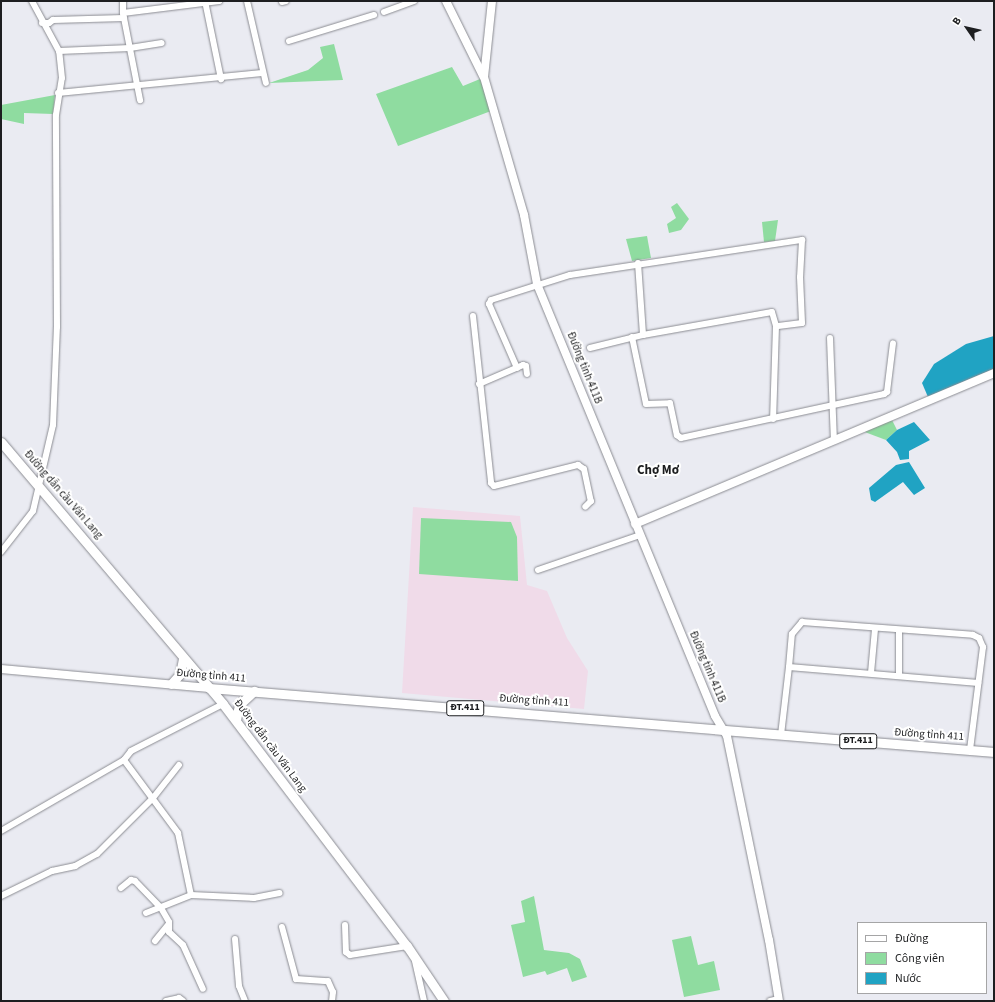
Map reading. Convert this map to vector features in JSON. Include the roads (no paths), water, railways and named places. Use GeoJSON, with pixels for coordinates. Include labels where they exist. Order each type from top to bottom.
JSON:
{"type":"FeatureCollection","features":[{"type":"Feature","properties":{"kind":"main road"},"geometry":{"type":"LineString","coordinates":[[446,1],[484,77]]}},
{"type":"Feature","properties":{"kind":"main road","name":"Đường tỉnh 411B"},"geometry":{"type":"LineString","coordinates":[[492,1],[484,77],[524,215],[537,284],[635,524],[722,728],[727,736],[768,933],[776,1000]]}},
{"type":"Feature","properties":{"kind":"main road"},"geometry":{"type":"LineString","coordinates":[[635,524],[994,373]]}},
{"type":"Feature","properties":{"kind":"main road","name":"Đường dẫn cầu Văn Lang"},"geometry":{"type":"LineString","coordinates":[[1,442],[183,658],[224,704],[407,946],[444,1001]]}},
{"type":"Feature","properties":{"kind":"main road"},"geometry":{"type":"LineString","coordinates":[[171,684],[180,674],[183,658]]}},
{"type":"Feature","properties":{"kind":"main road","name":"Đường tỉnh 411"},"geometry":{"type":"LineString","coordinates":[[1,669],[209,688],[722,728],[781,735],[994,752]]}},
{"type":"Feature","properties":{"kind":"main road"},"geometry":{"type":"LineString","coordinates":[[236,720],[239,705],[254,691]]}},
{"type":"Feature","properties":{"kind":"street"},"geometry":{"type":"LineString","coordinates":[[1,552],[27,521],[33,510],[53,425],[57,327],[56,115],[58,93],[62,78],[59,52],[42,23],[32,1]]}},
{"type":"Feature","properties":{"kind":"street"},"geometry":{"type":"LineString","coordinates":[[123,1],[123,16],[139,86],[140,100]]}},
{"type":"Feature","properties":{"kind":"street"},"geometry":{"type":"LineString","coordinates":[[42,23],[49,24],[54,20],[123,16],[219,1]]}},
{"type":"Feature","properties":{"kind":"street"},"geometry":{"type":"LineString","coordinates":[[247,1],[262,73],[266,83]]}},
{"type":"Feature","properties":{"kind":"street"},"geometry":{"type":"LineString","coordinates":[[384,12],[414,1]]}},
{"type":"Feature","properties":{"kind":"street"},"geometry":{"type":"LineString","coordinates":[[206,2],[221,79]]}},
{"type":"Feature","properties":{"kind":"street"},"geometry":{"type":"LineString","coordinates":[[289,41],[374,15]]}},
{"type":"Feature","properties":{"kind":"street"},"geometry":{"type":"LineString","coordinates":[[59,52],[130,48],[162,43]]}},
{"type":"Feature","properties":{"kind":"street"},"geometry":{"type":"LineString","coordinates":[[58,93],[221,79],[262,73]]}},
{"type":"Feature","properties":{"kind":"street"},"geometry":{"type":"LineString","coordinates":[[517,368],[490,302],[537,284],[570,275],[638,263],[802,240],[800,277],[802,323],[776,326]]}},
{"type":"Feature","properties":{"kind":"street"},"geometry":{"type":"LineString","coordinates":[[638,263],[643,335]]}},
{"type":"Feature","properties":{"kind":"street"},"geometry":{"type":"LineString","coordinates":[[590,348],[632,337],[769,312],[774,314],[776,326],[773,419]]}},
{"type":"Feature","properties":{"kind":"street"},"geometry":{"type":"LineString","coordinates":[[473,316],[479,384],[492,485],[578,465],[584,469],[591,501],[585,508]]}},
{"type":"Feature","properties":{"kind":"street"},"geometry":{"type":"LineString","coordinates":[[632,337],[646,404],[670,402],[678,437],[773,419],[832,405],[880,396],[887,392],[893,342]]}},
{"type":"Feature","properties":{"kind":"street"},"geometry":{"type":"LineString","coordinates":[[830,338],[834,440]]}},
{"type":"Feature","properties":{"kind":"street"},"geometry":{"type":"LineString","coordinates":[[479,384],[524,365],[527,374]]}},
{"type":"Feature","properties":{"kind":"street"},"geometry":{"type":"LineString","coordinates":[[538,570],[640,535]]}},
{"type":"Feature","properties":{"kind":"street"},"geometry":{"type":"LineString","coordinates":[[781,735],[792,634],[802,622],[875,629],[973,635],[979,638],[983,647],[970,750]]}},
{"type":"Feature","properties":{"kind":"street"},"geometry":{"type":"LineString","coordinates":[[871,673],[875,629]]}},
{"type":"Feature","properties":{"kind":"street"},"geometry":{"type":"LineString","coordinates":[[899,630],[899,675]]}},
{"type":"Feature","properties":{"kind":"street"},"geometry":{"type":"LineString","coordinates":[[789,667],[899,675],[978,683]]}},
{"type":"Feature","properties":{"kind":"street"},"geometry":{"type":"LineString","coordinates":[[1,831],[124,760],[131,751],[224,704]]}},
{"type":"Feature","properties":{"kind":"street"},"geometry":{"type":"LineString","coordinates":[[124,760],[178,833],[191,896]]}},
{"type":"Feature","properties":{"kind":"street"},"geometry":{"type":"LineString","coordinates":[[1,896],[46,873],[75,866],[97,854],[153,798],[179,765]]}},
{"type":"Feature","properties":{"kind":"street"},"geometry":{"type":"LineString","coordinates":[[121,888],[132,880],[135,881],[161,908],[169,924],[169,932],[185,948],[203,989]]}},
{"type":"Feature","properties":{"kind":"street"},"geometry":{"type":"LineString","coordinates":[[146,913],[191,896],[254,898],[280,893]]}},
{"type":"Feature","properties":{"kind":"street"},"geometry":{"type":"LineString","coordinates":[[155,941],[169,924]]}},
{"type":"Feature","properties":{"kind":"street"},"geometry":{"type":"LineString","coordinates":[[345,925],[346,952],[350,955],[407,946]]}},
{"type":"Feature","properties":{"kind":"street"},"geometry":{"type":"LineString","coordinates":[[282,927],[296,979],[326,980],[333,992],[332,1001]]}},
{"type":"Feature","properties":{"kind":"street"},"geometry":{"type":"LineString","coordinates":[[235,939],[239,986],[245,1001]]}},
{"type":"Feature","properties":{"kind":"street"},"geometry":{"type":"LineString","coordinates":[[415,958],[424,1001]]}},
{"type":"Feature","properties":{"kind":"street"},"geometry":{"type":"LineString","coordinates":[[166,1001],[179,998],[182,1001]]}},
{"type":"Feature","properties":{"kind":"water"},"geometry":{"type":"Polygon","coordinates":[[[994,336],[994,369],[928,397],[922,383],[934,364],[966,344],[994,336]]]}},
{"type":"Feature","properties":{"kind":"water"},"geometry":{"type":"Polygon","coordinates":[[[914,422],[930,440],[909,451],[909,459],[900,460],[897,452],[886,440],[897,430],[914,422]]]}},
{"type":"Feature","properties":{"kind":"water"},"geometry":{"type":"Polygon","coordinates":[[[909,462],[925,488],[914,495],[903,482],[875,502],[871,500],[869,488],[896,465],[909,462]]]}},
{"type":"Feature","properties":{"kind":"district","name":"Chợ Mơ"},"geometry":{"type":"Point","coordinates":[658,470]}}]}
